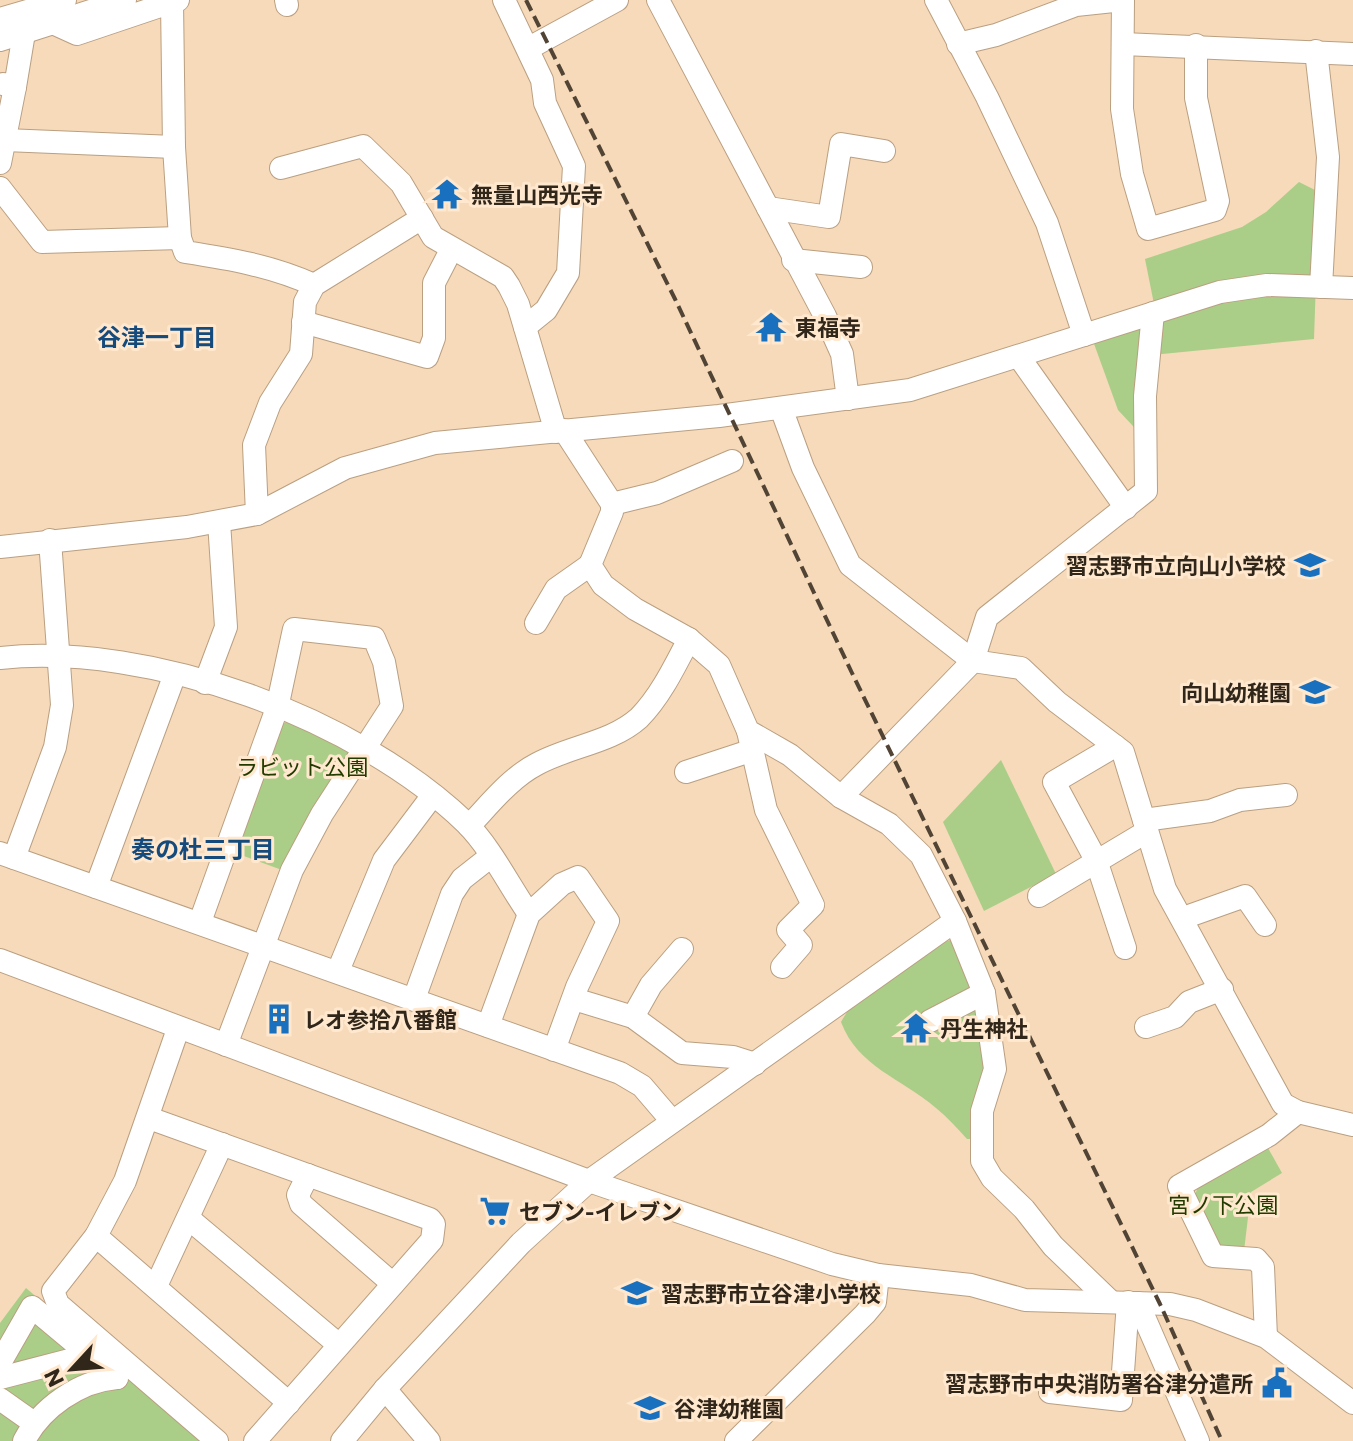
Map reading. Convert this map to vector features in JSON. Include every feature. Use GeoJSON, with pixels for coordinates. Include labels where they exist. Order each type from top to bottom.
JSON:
{"type":"FeatureCollection","features":[{"type":"Feature","properties":{"kind":"street"},"geometry":{"type":"LineString","coordinates":[[0,19],[125,0]]}},
{"type":"Feature","properties":{"kind":"street"},"geometry":{"type":"LineString","coordinates":[[504,0],[529,48],[542,80],[545,103],[574,166],[568,273],[546,310],[525,327]]}},
{"type":"Feature","properties":{"kind":"street"},"geometry":{"type":"LineString","coordinates":[[529,48],[617,0]]}},
{"type":"Feature","properties":{"kind":"street"},"geometry":{"type":"LineString","coordinates":[[658,0],[842,354],[848,399]]}},
{"type":"Feature","properties":{"kind":"street"},"geometry":{"type":"LineString","coordinates":[[936,0],[1047,223],[1084,335]]}},
{"type":"Feature","properties":{"kind":"street"},"geometry":{"type":"LineString","coordinates":[[958,44],[996,35],[1076,5],[1123,0],[1122,109],[1132,174],[1148,229],[1215,210],[1218,201],[1196,98],[1196,45]]}},
{"type":"Feature","properties":{"kind":"street"},"geometry":{"type":"LineString","coordinates":[[54,9],[77,34],[175,1],[174,147],[180,238],[185,252],[241,260],[286,272],[314,285]]}},
{"type":"Feature","properties":{"kind":"street"},"geometry":{"type":"LineString","coordinates":[[0,40],[24,33],[54,9]]}},
{"type":"Feature","properties":{"kind":"street"},"geometry":{"type":"LineString","coordinates":[[0,163],[5,140],[8,86],[24,33]]}},
{"type":"Feature","properties":{"kind":"street"},"geometry":{"type":"LineString","coordinates":[[1123,44],[1353,54]]}},
{"type":"Feature","properties":{"kind":"street"},"geometry":{"type":"LineString","coordinates":[[1316,51],[1328,157],[1321,287]]}},
{"type":"Feature","properties":{"kind":"street"},"geometry":{"type":"LineString","coordinates":[[5,140],[174,147]]}},
{"type":"Feature","properties":{"kind":"street"},"geometry":{"type":"LineString","coordinates":[[768,208],[829,217],[841,144],[884,151]]}},
{"type":"Feature","properties":{"kind":"street"},"geometry":{"type":"LineString","coordinates":[[281,168],[363,146],[401,183],[433,237],[503,277],[518,304],[560,431],[612,504],[612,512],[590,565],[556,589],[536,623]]}},
{"type":"Feature","properties":{"kind":"street"},"geometry":{"type":"LineString","coordinates":[[0,188],[42,242],[180,238]]}},
{"type":"Feature","properties":{"kind":"street"},"geometry":{"type":"LineString","coordinates":[[257,514],[254,445],[270,403],[301,354],[305,302],[314,285],[422,218]]}},
{"type":"Feature","properties":{"kind":"street"},"geometry":{"type":"LineString","coordinates":[[303,322],[427,357],[434,338],[434,283],[451,250]]}},
{"type":"Feature","properties":{"kind":"street"},"geometry":{"type":"LineString","coordinates":[[793,260],[861,267]]}},
{"type":"Feature","properties":{"kind":"street"},"geometry":{"type":"LineString","coordinates":[[0,547],[219,522],[257,514],[345,468],[435,443],[704,417],[922,387],[1220,292],[1267,285],[1353,288]]}},
{"type":"Feature","properties":{"kind":"street"},"geometry":{"type":"LineString","coordinates":[[841,797],[973,661],[987,617],[1146,491],[1145,396],[1153,313]]}},
{"type":"Feature","properties":{"kind":"street"},"geometry":{"type":"LineString","coordinates":[[1019,357],[1126,508]]}},
{"type":"Feature","properties":{"kind":"street"},"geometry":{"type":"LineString","coordinates":[[781,408],[803,468],[850,565],[973,661],[1021,668],[1057,702],[1123,752],[1165,889],[1283,1104],[1298,1112],[1353,1125]]}},
{"type":"Feature","properties":{"kind":"street"},"geometry":{"type":"LineString","coordinates":[[612,504],[657,493],[732,461]]}},
{"type":"Feature","properties":{"kind":"street"},"geometry":{"type":"LineString","coordinates":[[205,683],[226,627],[219,522]]}},
{"type":"Feature","properties":{"kind":"street"},"geometry":{"type":"LineString","coordinates":[[50,540],[62,705],[55,747],[7,855],[620,1073],[642,1086],[672,1121]]}},
{"type":"Feature","properties":{"kind":"street"},"geometry":{"type":"LineString","coordinates":[[590,565],[596,577],[613,593],[689,639],[719,665],[749,741],[766,810],[777,839],[813,905],[788,930],[801,945],[782,967]]}},
{"type":"Feature","properties":{"kind":"street"},"geometry":{"type":"LineString","coordinates":[[200,922],[277,708],[294,629],[374,638],[384,662],[392,706],[363,748],[292,870],[261,945],[226,1045]]}},
{"type":"Feature","properties":{"kind":"street"},"geometry":{"type":"LineString","coordinates":[[469,826],[510,783],[529,769],[613,735],[640,716],[670,674],[689,639]]}},
{"type":"Feature","properties":{"kind":"street"},"geometry":{"type":"LineString","coordinates":[[0,658],[59,655],[127,662],[205,683],[277,708],[363,748],[433,795],[469,826],[529,914]]}},
{"type":"Feature","properties":{"kind":"street"},"geometry":{"type":"LineString","coordinates":[[96,887],[175,674]]}},
{"type":"Feature","properties":{"kind":"street"},"geometry":{"type":"LineString","coordinates":[[686,772],[749,741],[790,755],[841,797],[889,824],[921,855],[955,921],[984,993],[995,1069],[982,1111],[982,1161],[992,1178],[1024,1209],[1053,1246],[1126,1302],[1198,1441]]}},
{"type":"Feature","properties":{"kind":"street"},"geometry":{"type":"LineString","coordinates":[[1115,746],[1054,782],[1096,860],[1125,948]]}},
{"type":"Feature","properties":{"kind":"street"},"geometry":{"type":"LineString","coordinates":[[338,971],[384,860],[433,795]]}},
{"type":"Feature","properties":{"kind":"street"},"geometry":{"type":"LineString","coordinates":[[1039,896],[1145,826],[1210,811],[1240,800],[1286,795]]}},
{"type":"Feature","properties":{"kind":"street"},"geometry":{"type":"LineString","coordinates":[[414,999],[452,894],[462,879],[490,857]]}},
{"type":"Feature","properties":{"kind":"street"},"geometry":{"type":"LineString","coordinates":[[488,1026],[529,914],[562,884],[578,877],[608,921],[554,1050]]}},
{"type":"Feature","properties":{"kind":"street"},"geometry":{"type":"LineString","coordinates":[[1183,918],[1245,896],[1265,925]]}},
{"type":"Feature","properties":{"kind":"street"},"geometry":{"type":"LineString","coordinates":[[342,1441],[385,1389],[521,1243],[589,1181],[955,921]]}},
{"type":"Feature","properties":{"kind":"street"},"geometry":{"type":"LineString","coordinates":[[633,1017],[651,985],[682,949]]}},
{"type":"Feature","properties":{"kind":"street"},"geometry":{"type":"LineString","coordinates":[[0,960],[589,1181],[832,1264],[878,1275],[971,1285],[1025,1300],[1170,1304],[1196,1310],[1266,1337],[1353,1403]]}},
{"type":"Feature","properties":{"kind":"street"},"geometry":{"type":"LineString","coordinates":[[1146,1027],[1175,1017],[1189,1002],[1222,989]]}},
{"type":"Feature","properties":{"kind":"street"},"geometry":{"type":"LineString","coordinates":[[930,1021],[984,993]]}},
{"type":"Feature","properties":{"kind":"street"},"geometry":{"type":"LineString","coordinates":[[574,999],[633,1017],[682,1053],[733,1057],[755,1064]]}},
{"type":"Feature","properties":{"kind":"street"},"geometry":{"type":"LineString","coordinates":[[178,1029],[125,1181],[96,1236],[53,1291],[58,1304],[217,1441]]}},
{"type":"Feature","properties":{"kind":"street"},"geometry":{"type":"LineString","coordinates":[[1266,1337],[1263,1267],[1256,1259],[1213,1256],[1179,1186],[1269,1135],[1298,1112]]}},
{"type":"Feature","properties":{"kind":"street"},"geometry":{"type":"LineString","coordinates":[[149,1118],[430,1219],[434,1224],[432,1240],[255,1441]]}},
{"type":"Feature","properties":{"kind":"street"},"geometry":{"type":"LineString","coordinates":[[156,1286],[222,1144]]}},
{"type":"Feature","properties":{"kind":"street"},"geometry":{"type":"LineString","coordinates":[[308,1175],[298,1195],[301,1204],[393,1284]]}},
{"type":"Feature","properties":{"kind":"street"},"geometry":{"type":"LineString","coordinates":[[188,1218],[339,1345]]}},
{"type":"Feature","properties":{"kind":"street"},"geometry":{"type":"LineString","coordinates":[[96,1236],[289,1403]]}},
{"type":"Feature","properties":{"kind":"street"},"geometry":{"type":"LineString","coordinates":[[736,1441],[865,1314],[875,1302],[878,1275]]}},
{"type":"Feature","properties":{"kind":"street"},"geometry":{"type":"LineString","coordinates":[[1050,1392],[1121,1400],[1126,1302]]}},
{"type":"Feature","properties":{"kind":"street"},"geometry":{"type":"LineString","coordinates":[[0,1363],[32,1307],[117,1378],[83,1386],[29,1432],[0,1399]]}},
{"type":"Feature","properties":{"kind":"street"},"geometry":{"type":"LineString","coordinates":[[0,1378],[89,1355]]}},
{"type":"Feature","properties":{"kind":"street"},"geometry":{"type":"LineString","coordinates":[[385,1389],[429,1441]]}},
{"type":"Feature","properties":{"kind":"green space"},"geometry":{"type":"Polygon","coordinates":[[[1299,182],[1319,192],[1314,339],[1152,355],[1146,440],[1118,410],[1093,341],[1154,304],[1145,259],[1242,227],[1266,212],[1299,182]]]}},
{"type":"Feature","properties":{"kind":"green space","name":"ラビット公園"},"geometry":{"type":"Polygon","coordinates":[[[292,720],[347,742],[349,755],[282,870],[233,852],[278,725],[292,720]]]}},
{"type":"Feature","properties":{"kind":"green space"},"geometry":{"type":"Polygon","coordinates":[[[1001,760],[1056,874],[984,911],[943,822],[1001,760]]]}},
{"type":"Feature","properties":{"kind":"green space"},"geometry":{"type":"Polygon","coordinates":[[[955,938],[993,1021],[978,1139],[967,1139],[936,1108],[869,1061],[858,1050],[841,1022],[875,982],[906,961],[955,938]]]}},
{"type":"Feature","properties":{"kind":"green space","name":"宮ノ下公園"},"geometry":{"type":"Polygon","coordinates":[[[1268,1148],[1282,1173],[1251,1192],[1244,1251],[1221,1247],[1192,1202],[1198,1187],[1268,1148]]]}},
{"type":"Feature","properties":{"kind":"green space"},"geometry":{"type":"Polygon","coordinates":[[[26,1288],[205,1441],[0,1441],[0,1323],[26,1288]]]}},
{"type":"Feature","properties":{"kind":"railway"},"geometry":{"type":"LineString","coordinates":[[526,0],[675,299],[852,673],[1160,1304],[1222,1441]]}},
{"type":"Feature","properties":{"kind":"place","name":"無量山西光寺"},"geometry":{"type":"Point","coordinates":[447,194]}},
{"type":"Feature","properties":{"kind":"place","name":"東福寺"},"geometry":{"type":"Point","coordinates":[771,327]}},
{"type":"Feature","properties":{"kind":"place","name":"習志野市立向山小学校"},"geometry":{"type":"Point","coordinates":[1310,565]}},
{"type":"Feature","properties":{"kind":"place","name":"向山幼稚園"},"geometry":{"type":"Point","coordinates":[1315,692]}},
{"type":"Feature","properties":{"kind":"place","name":"レオ参拾八番館"},"geometry":{"type":"Point","coordinates":[279,1019]}},
{"type":"Feature","properties":{"kind":"place","name":"丹生神社"},"geometry":{"type":"Point","coordinates":[916,1028]}},
{"type":"Feature","properties":{"kind":"place","name":"セブン-イレブン"},"geometry":{"type":"Point","coordinates":[495,1211]}},
{"type":"Feature","properties":{"kind":"place","name":"習志野市立谷津小学校"},"geometry":{"type":"Point","coordinates":[637,1293]}},
{"type":"Feature","properties":{"kind":"place","name":"習志野市中央消防署谷津分遣所"},"geometry":{"type":"Point","coordinates":[1277,1383]}},
{"type":"Feature","properties":{"kind":"place","name":"谷津幼稚園"},"geometry":{"type":"Point","coordinates":[650,1408]}},
{"type":"Feature","properties":{"kind":"district","name":"谷津一丁目"},"geometry":{"type":"Point","coordinates":[157,336]}},
{"type":"Feature","properties":{"kind":"district","name":"奏の杜三丁目"},"geometry":{"type":"Point","coordinates":[203,848]}}]}
